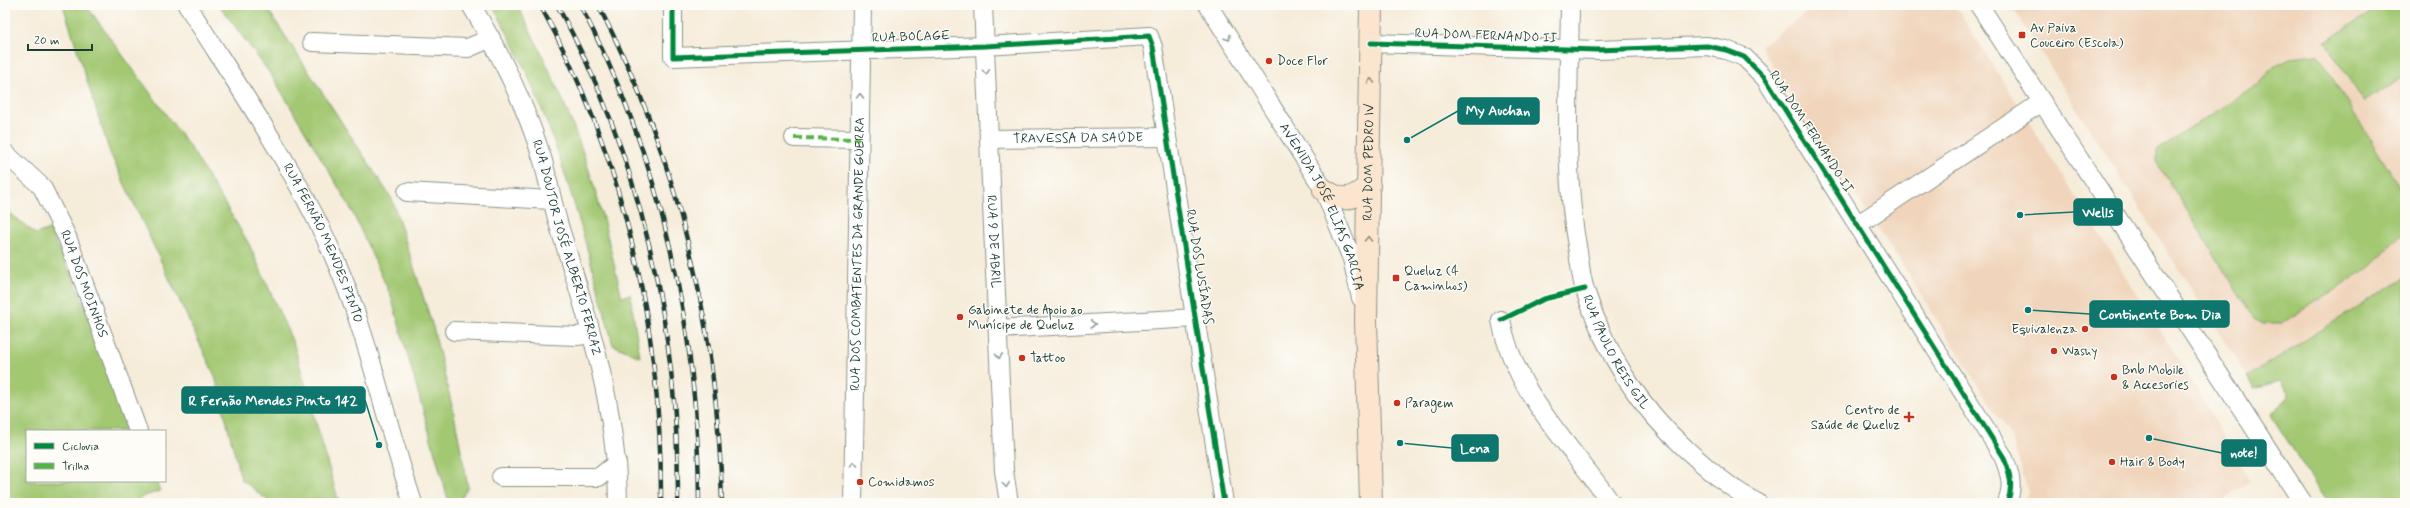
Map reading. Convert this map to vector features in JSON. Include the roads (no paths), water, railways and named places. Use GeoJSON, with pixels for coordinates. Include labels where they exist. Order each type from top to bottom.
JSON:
{"type":"FeatureCollection","features":[{"type":"Feature","properties":{"kind":"street","name":"RUA FERNÃO MENDES PINTO"},"geometry":{"type":"LineString","coordinates":[[187,5],[309,206],[337,263],[359,319],[395,451],[413,503]]}},
{"type":"Feature","properties":{"kind":"street","name":"RUA DOUTOR JOSÉ ALBERTO FERRAZ"},"geometry":{"type":"LineString","coordinates":[[471,5],[491,38],[530,126],[543,162],[551,200],[606,390],[617,463],[618,503]]}},
{"type":"Feature","properties":{"kind":"street","name":"RUA BOCAGE"},"geometry":{"type":"LineString","coordinates":[[673,5],[673,57],[985,46],[1149,36]]}},
{"type":"Feature","properties":{"kind":"street","name":"RUA DOS COMBATENTES DA GRANDE GUERRA"},"geometry":{"type":"LineString","coordinates":[[853,503],[862,5]]}},
{"type":"Feature","properties":{"kind":"street","name":"RUA 9 DE ABRIL"},"geometry":{"type":"LineString","coordinates":[[983,5],[1004,471],[1009,503]]}},
{"type":"Feature","properties":{"kind":"street","name":"AVENIDA JOSÉ ELIAS GARCIA"},"geometry":{"type":"LineString","coordinates":[[1208,5],[1324,190],[1352,259],[1366,320],[1371,503]]}},
{"type":"Feature","properties":{"kind":"street","name":"RUA DOM PEDRO IV"},"geometry":{"type":"LineString","coordinates":[[1366,320],[1371,5]]}},
{"type":"Feature","properties":{"kind":"street","name":"RUA PAULO REIS GIL"},"geometry":{"type":"LineString","coordinates":[[1570,5],[1569,167],[1573,225],[1585,289],[1600,330],[1625,380],[1661,426],[1705,466],[1758,503]]}},
{"type":"Feature","properties":{"kind":"street"},"geometry":{"type":"LineString","coordinates":[[1979,5],[2303,503]]}},
{"type":"Feature","properties":{"kind":"street","name":"RUA DOS LUSÍADAS"},"geometry":{"type":"LineString","coordinates":[[1149,36],[1167,137],[1224,503]]}},
{"type":"Feature","properties":{"kind":"street"},"geometry":{"type":"LineString","coordinates":[[312,42],[468,48],[491,38]]}},
{"type":"Feature","properties":{"kind":"street","name":"RUA DOM FERNANDO II"},"geometry":{"type":"LineString","coordinates":[[1371,43],[1570,49],[1707,46],[1726,50],[1744,57],[1765,78],[2003,456],[2010,471],[2011,484],[2007,503]]}},
{"type":"Feature","properties":{"kind":"street"},"geometry":{"type":"LineString","coordinates":[[1857,225],[2042,102]]}},
{"type":"Feature","properties":{"kind":"street","name":"TRAVESSA DA SAÚDE"},"geometry":{"type":"LineString","coordinates":[[989,139],[1167,137]]}},
{"type":"Feature","properties":{"kind":"street"},"geometry":{"type":"LineString","coordinates":[[794,138],[859,139]]}},
{"type":"Feature","properties":{"kind":"street","name":"RUA DOS MOINHOS"},"geometry":{"type":"LineString","coordinates":[[5,153],[42,187],[67,237],[138,430]]}},
{"type":"Feature","properties":{"kind":"street"},"geometry":{"type":"LineString","coordinates":[[1324,190],[1335,197],[1344,199],[1357,196],[1369,186]]}},
{"type":"Feature","properties":{"kind":"street"},"geometry":{"type":"LineString","coordinates":[[407,192],[551,200]]}},
{"type":"Feature","properties":{"kind":"street"},"geometry":{"type":"LineString","coordinates":[[998,329],[1196,318]]}},
{"type":"Feature","properties":{"kind":"street"},"geometry":{"type":"LineString","coordinates":[[1501,320],[1512,357],[1531,397],[1593,476],[1611,503]]}},
{"type":"Feature","properties":{"kind":"street"},"geometry":{"type":"LineString","coordinates":[[454,331],[577,336],[591,334]]}},
{"type":"Feature","properties":{"kind":"street"},"geometry":{"type":"LineString","coordinates":[[501,477],[599,478],[617,463]]}},
{"type":"Feature","properties":{"kind":"railway"},"geometry":{"type":"LineString","coordinates":[[540,5],[570,63],[595,123],[616,184],[633,246],[646,309],[654,374],[660,438],[661,503]]}},
{"type":"Feature","properties":{"kind":"railway"},"geometry":{"type":"LineString","coordinates":[[557,5],[586,62],[611,122],[632,183],[649,246],[662,310],[671,374],[677,439],[678,503]]}},
{"type":"Feature","properties":{"kind":"railway"},"geometry":{"type":"LineString","coordinates":[[580,5],[608,63],[633,123],[653,184],[670,247],[683,310],[692,374],[697,439],[699,503]]}},
{"type":"Feature","properties":{"kind":"railway"},"geometry":{"type":"LineString","coordinates":[[598,5],[626,63],[651,123],[672,184],[689,246],[702,310],[712,374],[719,438],[722,503]]}},
{"type":"Feature","properties":{"kind":"place","name":"Av Paiva Couceiro (Escola)"},"geometry":{"type":"Point","coordinates":[2022,35]}},
{"type":"Feature","properties":{"kind":"place","name":"Doce Flor"},"geometry":{"type":"Point","coordinates":[1269,61]}},
{"type":"Feature","properties":{"kind":"place","name":"My Auchan"},"geometry":{"type":"Point","coordinates":[1407,140]}},
{"type":"Feature","properties":{"kind":"place","name":"Wells"},"geometry":{"type":"Point","coordinates":[2020,215]}},
{"type":"Feature","properties":{"kind":"place","name":"Queluz (4 Caminhos)"},"geometry":{"type":"Point","coordinates":[1396,278]}},
{"type":"Feature","properties":{"kind":"place","name":"Continente Bom Dia"},"geometry":{"type":"Point","coordinates":[2028,310]}},
{"type":"Feature","properties":{"kind":"place","name":"Gabinete de Apoio ao Munícipe de Queluz"},"geometry":{"type":"Point","coordinates":[960,317]}},
{"type":"Feature","properties":{"kind":"place","name":"Equivalenza"},"geometry":{"type":"Point","coordinates":[2085,329]}},
{"type":"Feature","properties":{"kind":"place","name":"Washy"},"geometry":{"type":"Point","coordinates":[2054,351]}},
{"type":"Feature","properties":{"kind":"place","name":"Tattoo"},"geometry":{"type":"Point","coordinates":[1022,358]}},
{"type":"Feature","properties":{"kind":"place","name":"Bnb Mobile & Accesories"},"geometry":{"type":"Point","coordinates":[2114,377]}},
{"type":"Feature","properties":{"kind":"place","name":"Paragem"},"geometry":{"type":"Point","coordinates":[1397,403]}},
{"type":"Feature","properties":{"kind":"place","name":"Centro de Saúde de Queluz"},"geometry":{"type":"Point","coordinates":[1909,417]}},
{"type":"Feature","properties":{"kind":"place","name":"note!"},"geometry":{"type":"Point","coordinates":[2149,438]}},
{"type":"Feature","properties":{"kind":"place","name":"Lena"},"geometry":{"type":"Point","coordinates":[1400,443]}},
{"type":"Feature","properties":{"kind":"place","name":"R Fernão Mendes Pinto 142"},"geometry":{"type":"Point","coordinates":[379,445]}},
{"type":"Feature","properties":{"kind":"place","name":"Hair & Body"},"geometry":{"type":"Point","coordinates":[2112,462]}},
{"type":"Feature","properties":{"kind":"place","name":"Comidamos"},"geometry":{"type":"Point","coordinates":[860,482]}}]}
